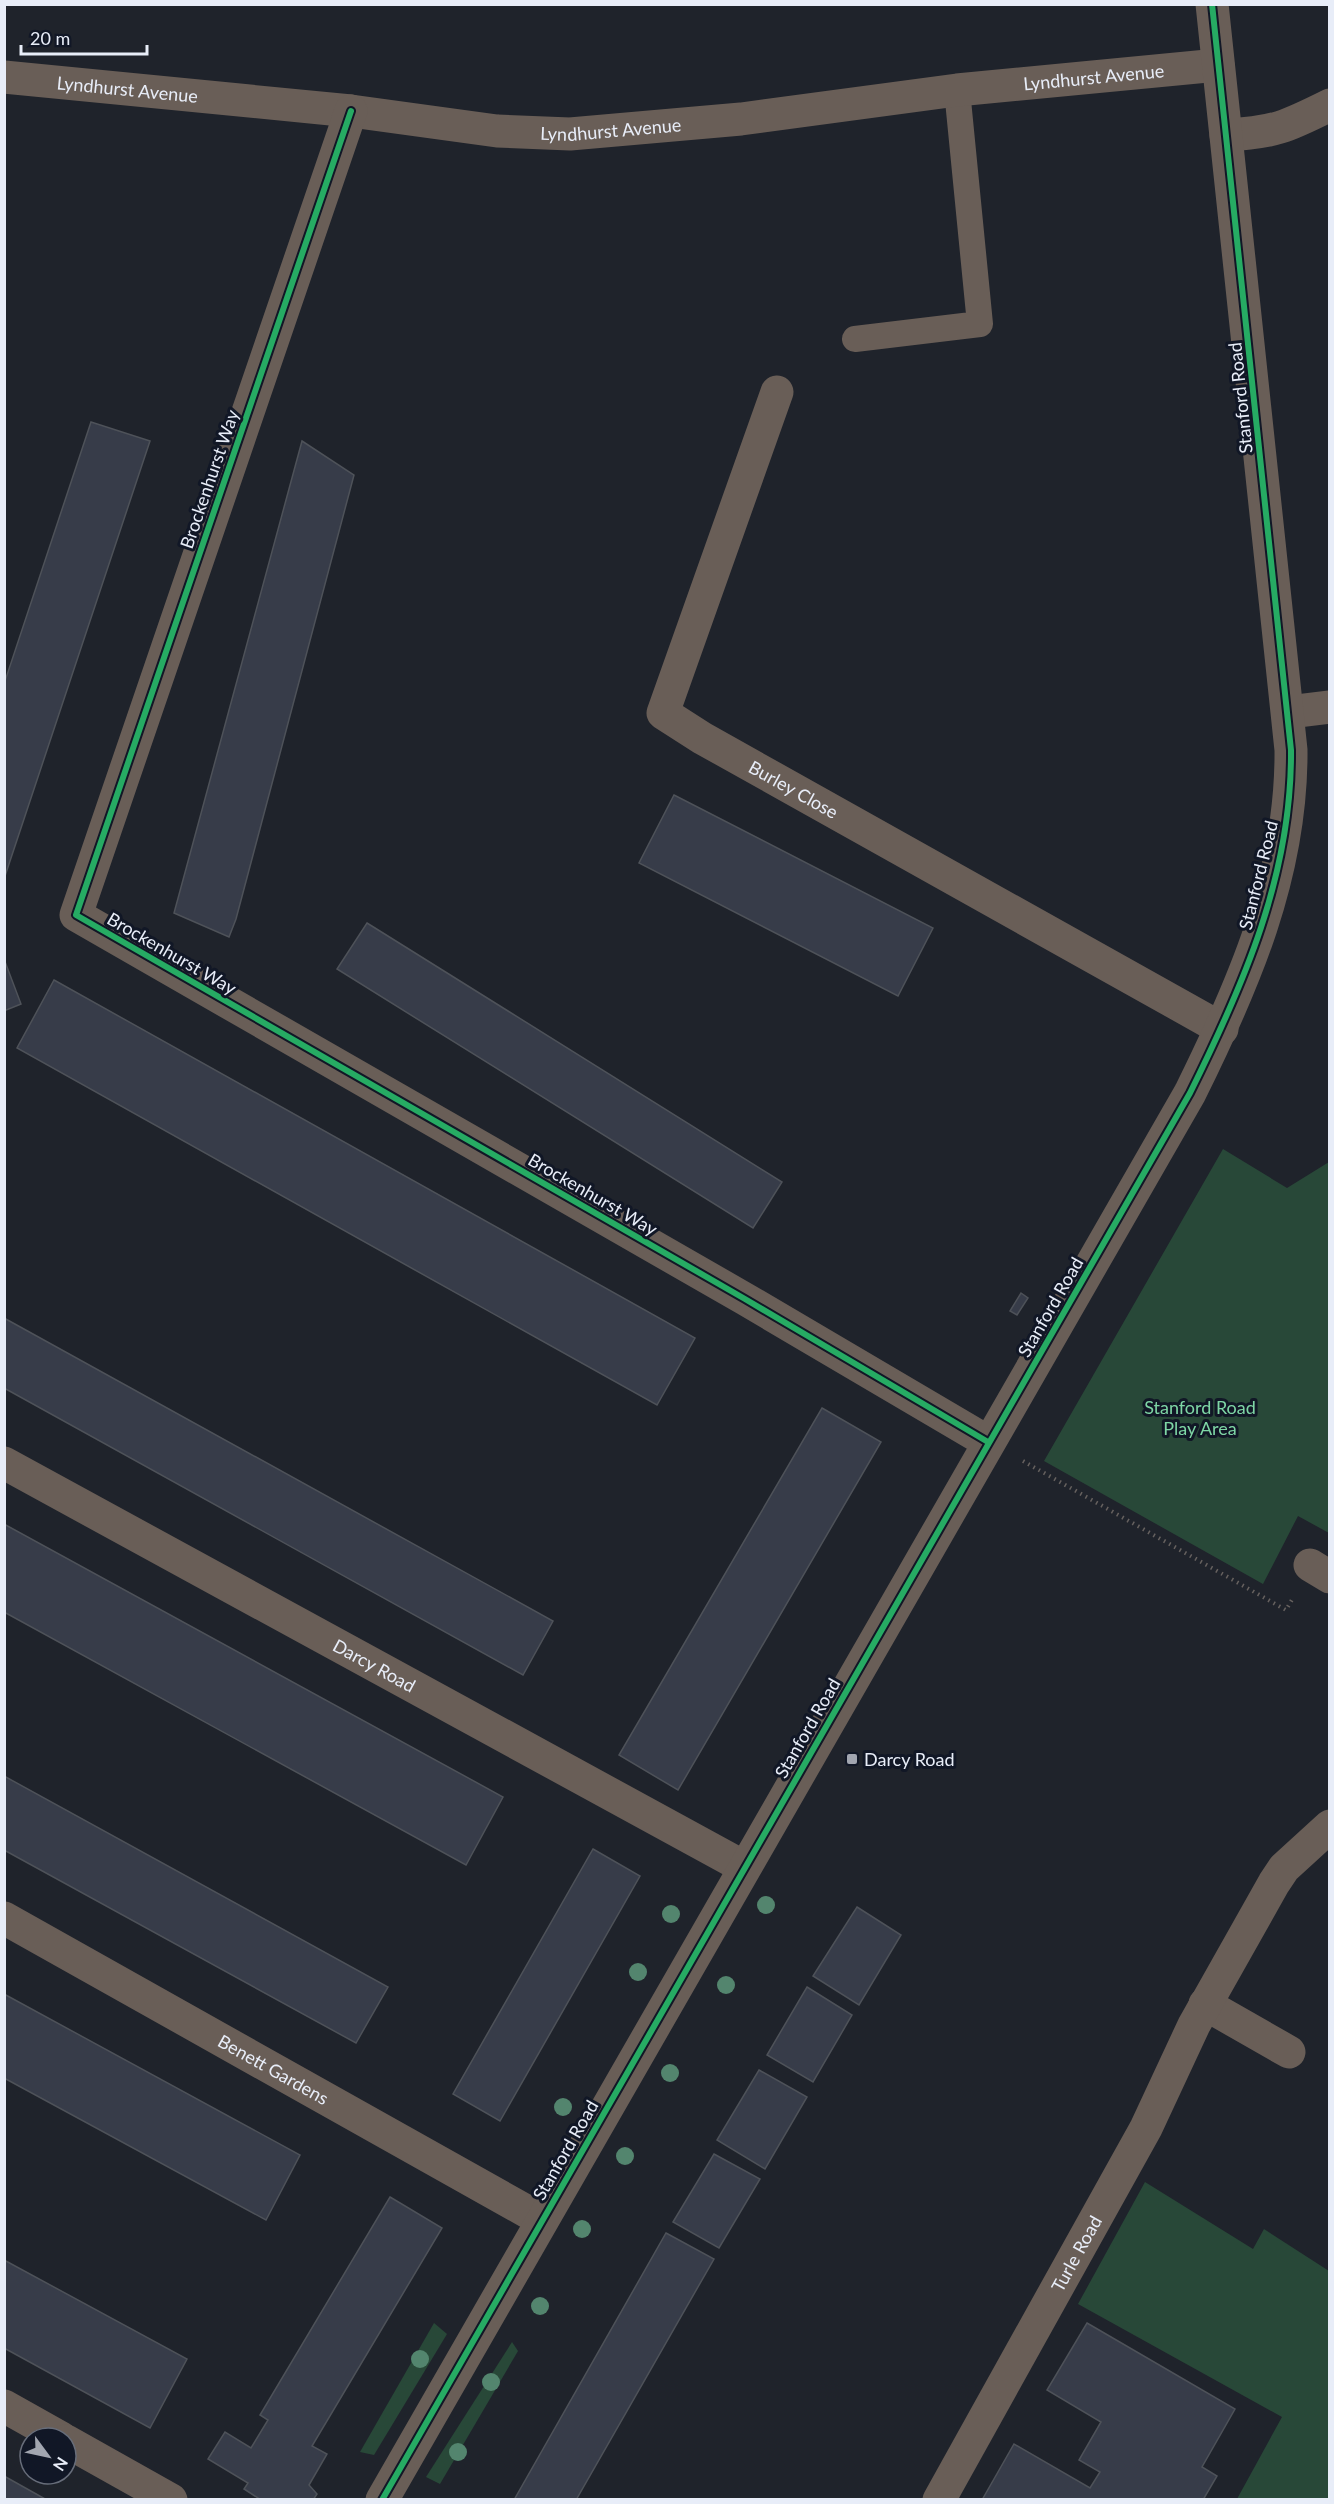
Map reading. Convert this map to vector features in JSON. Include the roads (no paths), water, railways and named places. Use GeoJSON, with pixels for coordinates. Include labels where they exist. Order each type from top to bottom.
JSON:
{"type":"FeatureCollection","features":[{"type":"Feature","properties":{"kind":"street","name":"Stanford Road"},"geometry":{"type":"LineString","coordinates":[[382,2499],[1190,1093],[1222,1029],[1256,944],[1284,844],[1292,795],[1289,712],[1212,4]]}},
{"type":"Feature","properties":{"kind":"street","name":"Lyndhurst Avenue"},"geometry":{"type":"LineString","coordinates":[[4,77],[351,111],[496,131],[570,134],[741,119],[957,90],[1218,65]]}},
{"type":"Feature","properties":{"kind":"street"},"geometry":{"type":"LineString","coordinates":[[1226,135],[1268,133],[1288,126],[1329,105]]}},
{"type":"Feature","properties":{"kind":"street","name":"Brockenhurst Way"},"geometry":{"type":"LineString","coordinates":[[351,111],[76,915],[746,1299],[988,1442]]}},
{"type":"Feature","properties":{"kind":"street","name":"Burley Close"},"geometry":{"type":"LineString","coordinates":[[777,393],[663,713],[702,738],[1222,1029]]}},
{"type":"Feature","properties":{"kind":"street"},"geometry":{"type":"LineString","coordinates":[[1289,712],[1329,707]]}},
{"type":"Feature","properties":{"kind":"street","name":"Darcy Road"},"geometry":{"type":"LineString","coordinates":[[4,1463],[744,1868]]}},
{"type":"Feature","properties":{"kind":"street","name":"Turle Road"},"geometry":{"type":"LineString","coordinates":[[939,2499],[1154,2113],[1205,2004],[1284,1868],[1329,1826]]}},
{"type":"Feature","properties":{"kind":"street","name":"Benett Gardens"},"geometry":{"type":"LineString","coordinates":[[4,1918],[542,2220]]}},
{"type":"Feature","properties":{"kind":"street"},"geometry":{"type":"LineString","coordinates":[[1205,2004],[1289,2052]]}},
{"type":"Feature","properties":{"kind":"street"},"geometry":{"type":"LineString","coordinates":[[4,2406],[40,2426]]}},
{"type":"Feature","properties":{"kind":"street"},"geometry":{"type":"LineString","coordinates":[[78,2448],[171,2499]]}},
{"type":"Feature","properties":{"kind":"lane"},"geometry":{"type":"LineString","coordinates":[[855,339],[980,324],[957,90]]}},
{"type":"Feature","properties":{"kind":"place","name":"Darcy Road"},"geometry":{"type":"Point","coordinates":[852,1759]}},
{"type":"Feature","properties":{"kind":"park label","name":"Stanford Road Play Area"},"geometry":{"type":"Point","coordinates":[1200,1417]}}]}
